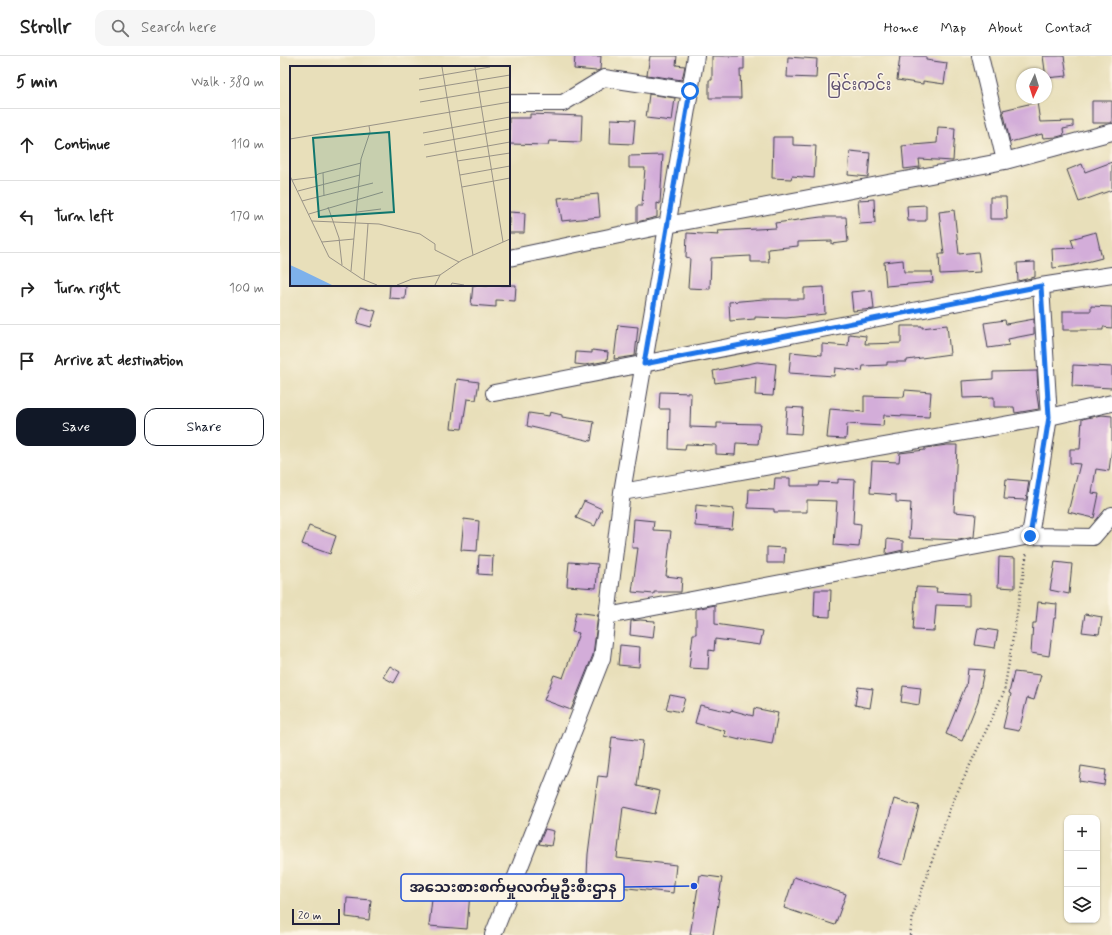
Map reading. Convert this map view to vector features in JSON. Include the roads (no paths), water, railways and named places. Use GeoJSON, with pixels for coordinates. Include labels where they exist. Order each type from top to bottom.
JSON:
{"type":"FeatureCollection","features":[{"type":"Feature","properties":{"kind":"street"},"geometry":{"type":"LineString","coordinates":[[493,935],[602,658],[622,492],[696,56]]}},
{"type":"Feature","properties":{"kind":"street"},"geometry":{"type":"LineString","coordinates":[[980,56],[1005,161]]}},
{"type":"Feature","properties":{"kind":"street"},"geometry":{"type":"LineString","coordinates":[[510,103],[563,103],[604,78],[690,91]]}},
{"type":"Feature","properties":{"kind":"street"},"geometry":{"type":"LineString","coordinates":[[510,258],[1005,161],[1112,132]]}},
{"type":"Feature","properties":{"kind":"street"},"geometry":{"type":"LineString","coordinates":[[494,393],[1041,286],[1112,275]]}},
{"type":"Feature","properties":{"kind":"street"},"geometry":{"type":"LineString","coordinates":[[1030,536],[1049,417],[1041,286]]}},
{"type":"Feature","properties":{"kind":"street"},"geometry":{"type":"LineString","coordinates":[[622,492],[1049,417],[1112,403]]}},
{"type":"Feature","properties":{"kind":"street"},"geometry":{"type":"LineString","coordinates":[[608,616],[1030,536],[1093,537],[1112,515]]}},
{"type":"Feature","properties":{"kind":"place","name":"အသေးစားစက်မှုလက်မှုဦးစီးဌာန"},"geometry":{"type":"Point","coordinates":[694,886]}},
{"type":"Feature","properties":{"kind":"district","name":"မြင်းကင်း"},"geometry":{"type":"Point","coordinates":[859,85]}}]}
